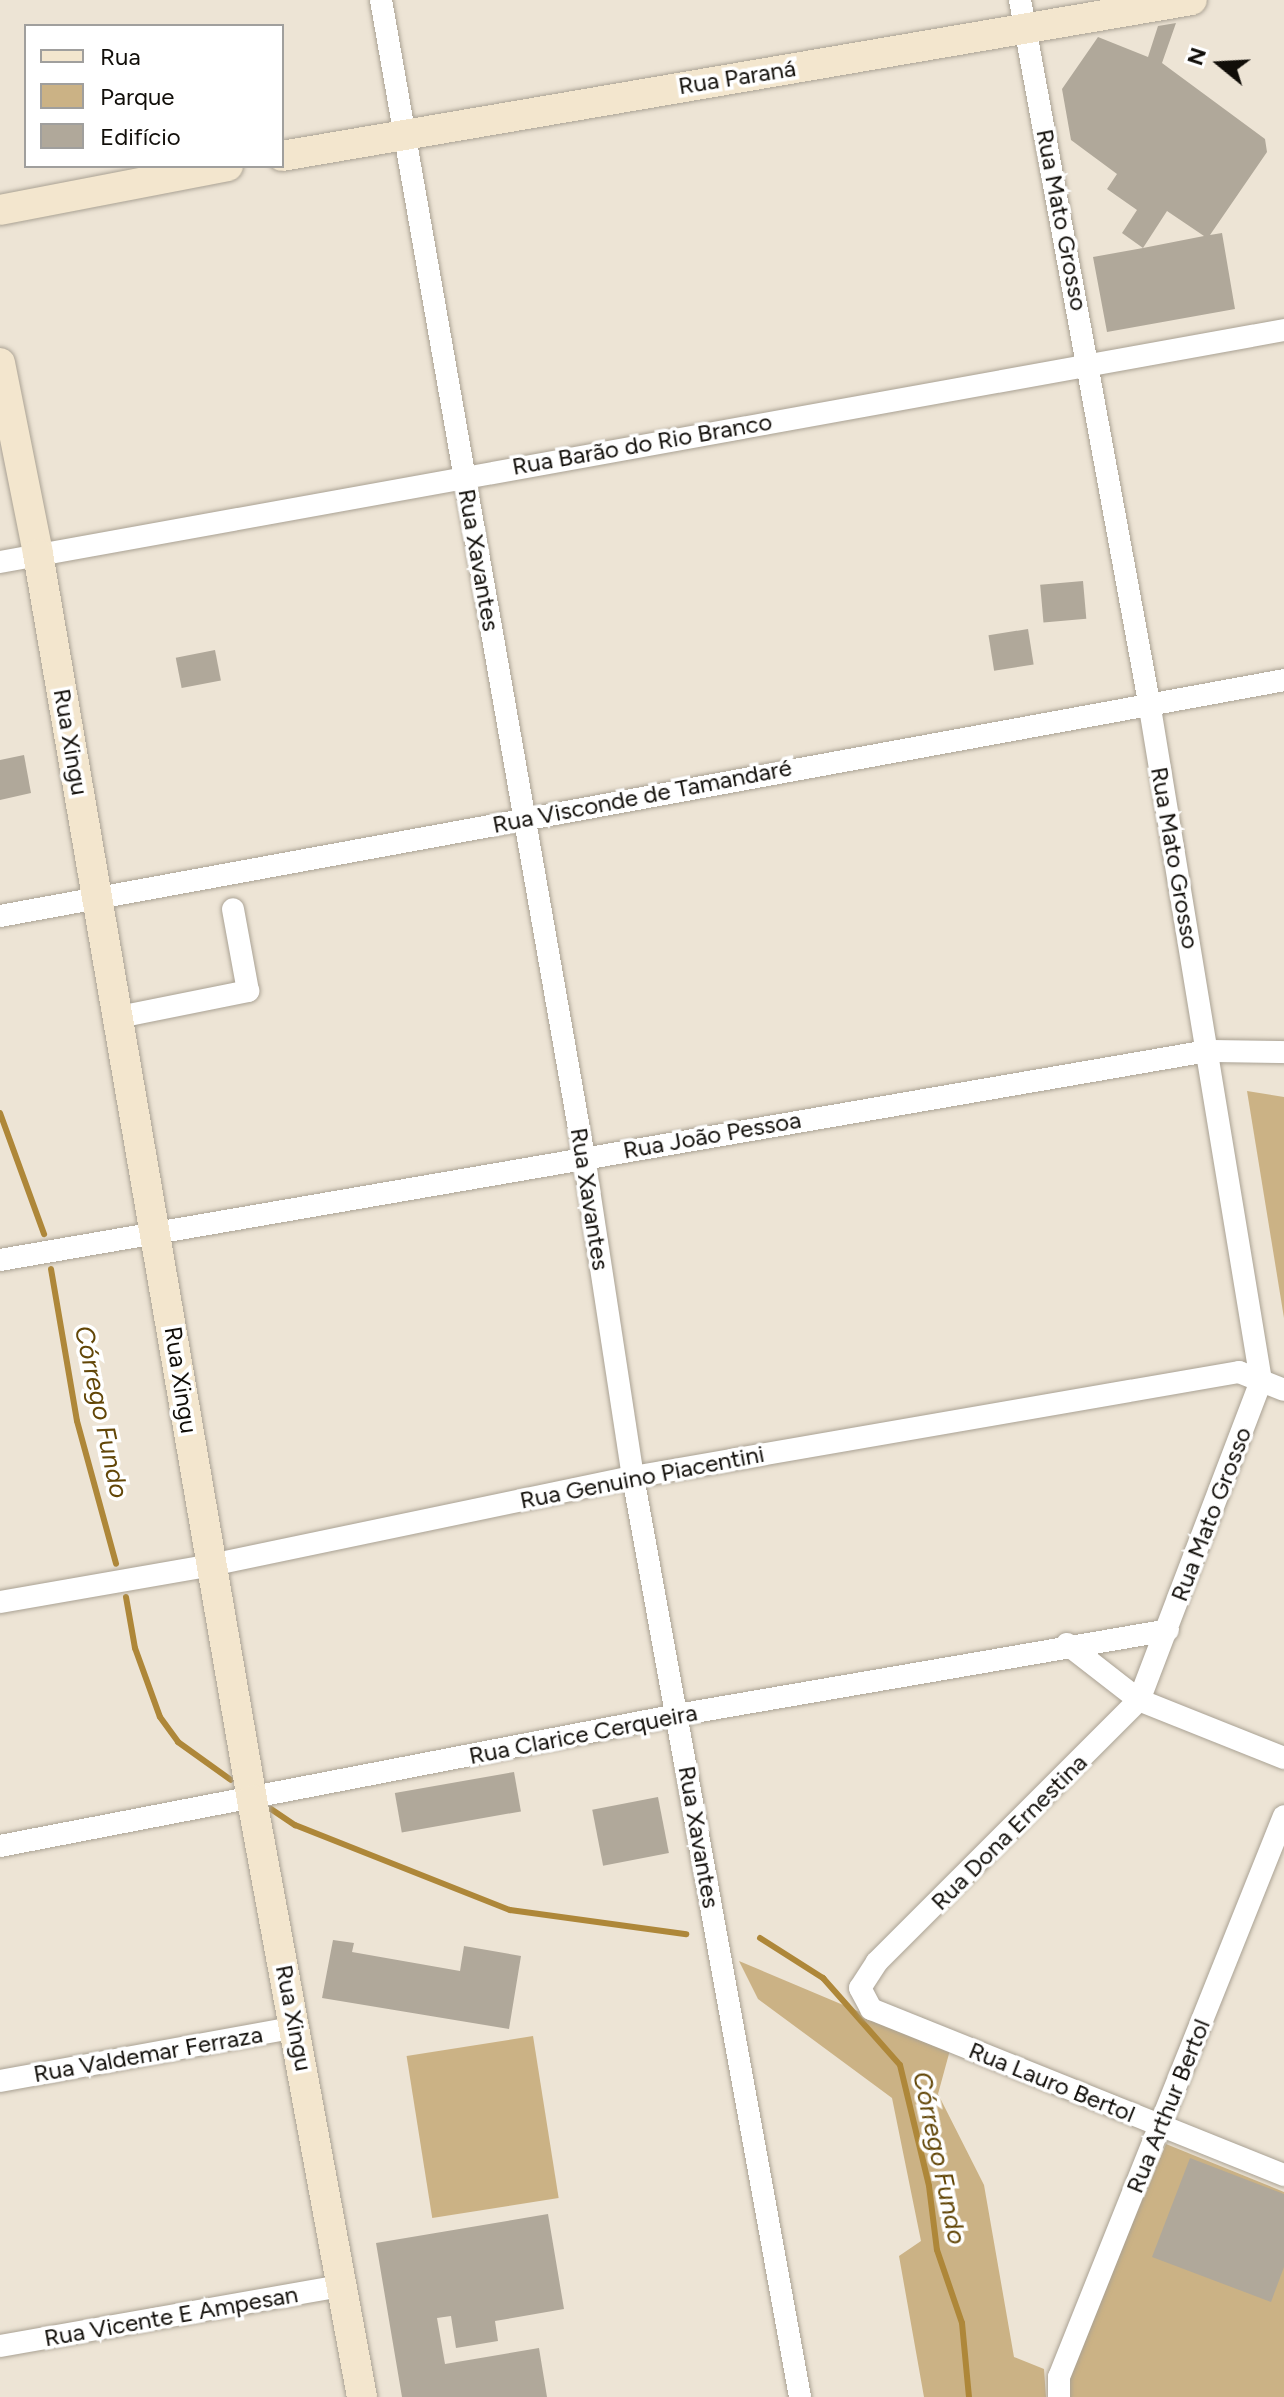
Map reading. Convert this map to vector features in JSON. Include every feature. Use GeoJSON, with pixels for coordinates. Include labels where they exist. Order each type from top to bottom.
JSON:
{"type":"FeatureCollection","features":[{"type":"Feature","properties":{"kind":"street","name":"Rua Xavantes"},"geometry":{"type":"LineString","coordinates":[[381,0],[584,1157],[633,1477],[800,2397]]}},
{"type":"Feature","properties":{"kind":"street","name":"Rua Mato Grosso"},"geometry":{"type":"LineString","coordinates":[[1020,0],[1149,702],[1261,1381],[1139,1700]]}},
{"type":"Feature","properties":{"kind":"street","name":"Rua Paraná"},"geometry":{"type":"LineString","coordinates":[[284,156],[1192,0]]}},
{"type":"Feature","properties":{"kind":"street"},"geometry":{"type":"LineString","coordinates":[[0,210],[218,168]]}},
{"type":"Feature","properties":{"kind":"street","name":"Rua Barão do Rio Branco"},"geometry":{"type":"LineString","coordinates":[[0,562],[1284,330]]}},
{"type":"Feature","properties":{"kind":"street","name":"Rua Xingu"},"geometry":{"type":"LineString","coordinates":[[0,363],[38,554],[252,1800],[297,2027],[362,2397]]}},
{"type":"Feature","properties":{"kind":"street","name":"Rua Visconde de Tamandaré"},"geometry":{"type":"LineString","coordinates":[[0,916],[1149,702],[1284,680]]}},
{"type":"Feature","properties":{"kind":"street"},"geometry":{"type":"LineString","coordinates":[[119,1017],[248,991],[233,909]]}},
{"type":"Feature","properties":{"kind":"street","name":"Rua João Pessoa"},"geometry":{"type":"LineString","coordinates":[[0,1260],[1208,1051],[1284,1052]]}},
{"type":"Feature","properties":{"kind":"street","name":"Rua Genuino Piacentini"},"geometry":{"type":"LineString","coordinates":[[0,1602],[211,1565],[633,1477],[1239,1372],[1284,1390]]}},
{"type":"Feature","properties":{"kind":"street","name":"Rua Clarice Cerqueira"},"geometry":{"type":"LineString","coordinates":[[0,1846],[252,1800],[677,1715],[1067,1644],[1168,1630]]}},
{"type":"Feature","properties":{"kind":"street"},"geometry":{"type":"LineString","coordinates":[[1067,1644],[1139,1700],[1284,1758]]}},
{"type":"Feature","properties":{"kind":"street","name":"Rua Dona Ernestina"},"geometry":{"type":"LineString","coordinates":[[877,1962],[1139,1700]]}},
{"type":"Feature","properties":{"kind":"street","name":"Rua Arthur Bertol"},"geometry":{"type":"LineString","coordinates":[[1059,2397],[1059,2377],[1284,1816]]}},
{"type":"Feature","properties":{"kind":"street","name":"Rua Lauro Bertol"},"geometry":{"type":"LineString","coordinates":[[877,1962],[860,1988],[871,2009],[1284,2175]]}},
{"type":"Feature","properties":{"kind":"street","name":"Rua Valdemar Ferraza"},"geometry":{"type":"LineString","coordinates":[[0,2081],[297,2027]]}},
{"type":"Feature","properties":{"kind":"street","name":"Rua Vicente E Ampesan"},"geometry":{"type":"LineString","coordinates":[[0,2346],[342,2286]]}},
{"type":"Feature","properties":{"kind":"green space"},"geometry":{"type":"Polygon","coordinates":[[[1247,1091],[1284,1097],[1284,1318],[1247,1091]]]}},
{"type":"Feature","properties":{"kind":"green space"},"geometry":{"type":"Polygon","coordinates":[[[739,1961],[950,2050],[938,2094],[984,2185],[1014,2357],[1044,2369],[1046,2397],[924,2397],[899,2256],[921,2241],[892,2098],[758,1999],[739,1961]]]}},
{"type":"Feature","properties":{"kind":"green space"},"geometry":{"type":"Polygon","coordinates":[[[533,2036],[559,2198],[432,2218],[407,2056],[533,2036]]]}},
{"type":"Feature","properties":{"kind":"green space"},"geometry":{"type":"Polygon","coordinates":[[[1166,2144],[1284,2192],[1284,2397],[1067,2397],[1067,2378],[1166,2144]]]}},
{"type":"Feature","properties":{"kind":"building"},"geometry":{"type":"Polygon","coordinates":[[[1176,23],[1162,63],[1265,139],[1267,152],[1210,235],[1222,233],[1235,309],[1107,332],[1093,257],[1143,248],[1122,233],[1137,210],[1107,189],[1117,174],[1071,140],[1062,89],[1098,37],[1148,57],[1158,26],[1176,23]],[[1167,211],[1143,248],[1204,236],[1167,211]]]}},
{"type":"Feature","properties":{"kind":"building"},"geometry":{"type":"Polygon","coordinates":[[[1083,581],[1086,619],[1043,623],[1040,585],[1083,581]]]}},
{"type":"Feature","properties":{"kind":"building"},"geometry":{"type":"Polygon","coordinates":[[[1028,629],[1034,665],[994,671],[988,635],[1028,629]]]}},
{"type":"Feature","properties":{"kind":"building"},"geometry":{"type":"Polygon","coordinates":[[[215,650],[221,680],[182,688],[176,658],[215,650]]]}},
{"type":"Feature","properties":{"kind":"building"},"geometry":{"type":"Polygon","coordinates":[[[24,755],[31,793],[0,800],[0,760],[24,755]]]}},
{"type":"Feature","properties":{"kind":"building"},"geometry":{"type":"Polygon","coordinates":[[[514,1772],[521,1811],[402,1832],[395,1793],[514,1772]]]}},
{"type":"Feature","properties":{"kind":"building"},"geometry":{"type":"Polygon","coordinates":[[[658,1797],[669,1853],[603,1866],[592,1810],[658,1797]]]}},
{"type":"Feature","properties":{"kind":"building"},"geometry":{"type":"Polygon","coordinates":[[[333,1940],[354,1943],[352,1952],[460,1971],[464,1946],[521,1956],[509,2029],[322,1998],[333,1940]]]}},
{"type":"Feature","properties":{"kind":"building"},"geometry":{"type":"Polygon","coordinates":[[[1190,2158],[1284,2194],[1284,2267],[1271,2302],[1152,2257],[1190,2158]]]}},
{"type":"Feature","properties":{"kind":"building"},"geometry":{"type":"Polygon","coordinates":[[[548,2214],[564,2309],[495,2321],[498,2341],[456,2348],[451,2316],[437,2318],[445,2364],[539,2348],[547,2397],[402,2397],[376,2243],[548,2214]]]}},
{"type":"Feature","properties":{"kind":"waterway","name":"Córrego Fundo"},"geometry":{"type":"LineString","coordinates":[[0,1113],[44,1234]]}},
{"type":"Feature","properties":{"kind":"waterway","name":"Córrego Fundo"},"geometry":{"type":"LineString","coordinates":[[51,1269],[77,1421],[116,1564]]}},
{"type":"Feature","properties":{"kind":"waterway","name":"Córrego Fundo"},"geometry":{"type":"LineString","coordinates":[[126,1597],[135,1648],[160,1717],[178,1742],[231,1780]]}},
{"type":"Feature","properties":{"kind":"waterway","name":"Córrego Fundo"},"geometry":{"type":"LineString","coordinates":[[271,1809],[295,1825],[510,1910],[686,1934]]}},
{"type":"Feature","properties":{"kind":"waterway","name":"Córrego Fundo"},"geometry":{"type":"LineString","coordinates":[[760,1938],[823,1978],[900,2065],[929,2186],[937,2250],[962,2323],[969,2397]]}}]}
